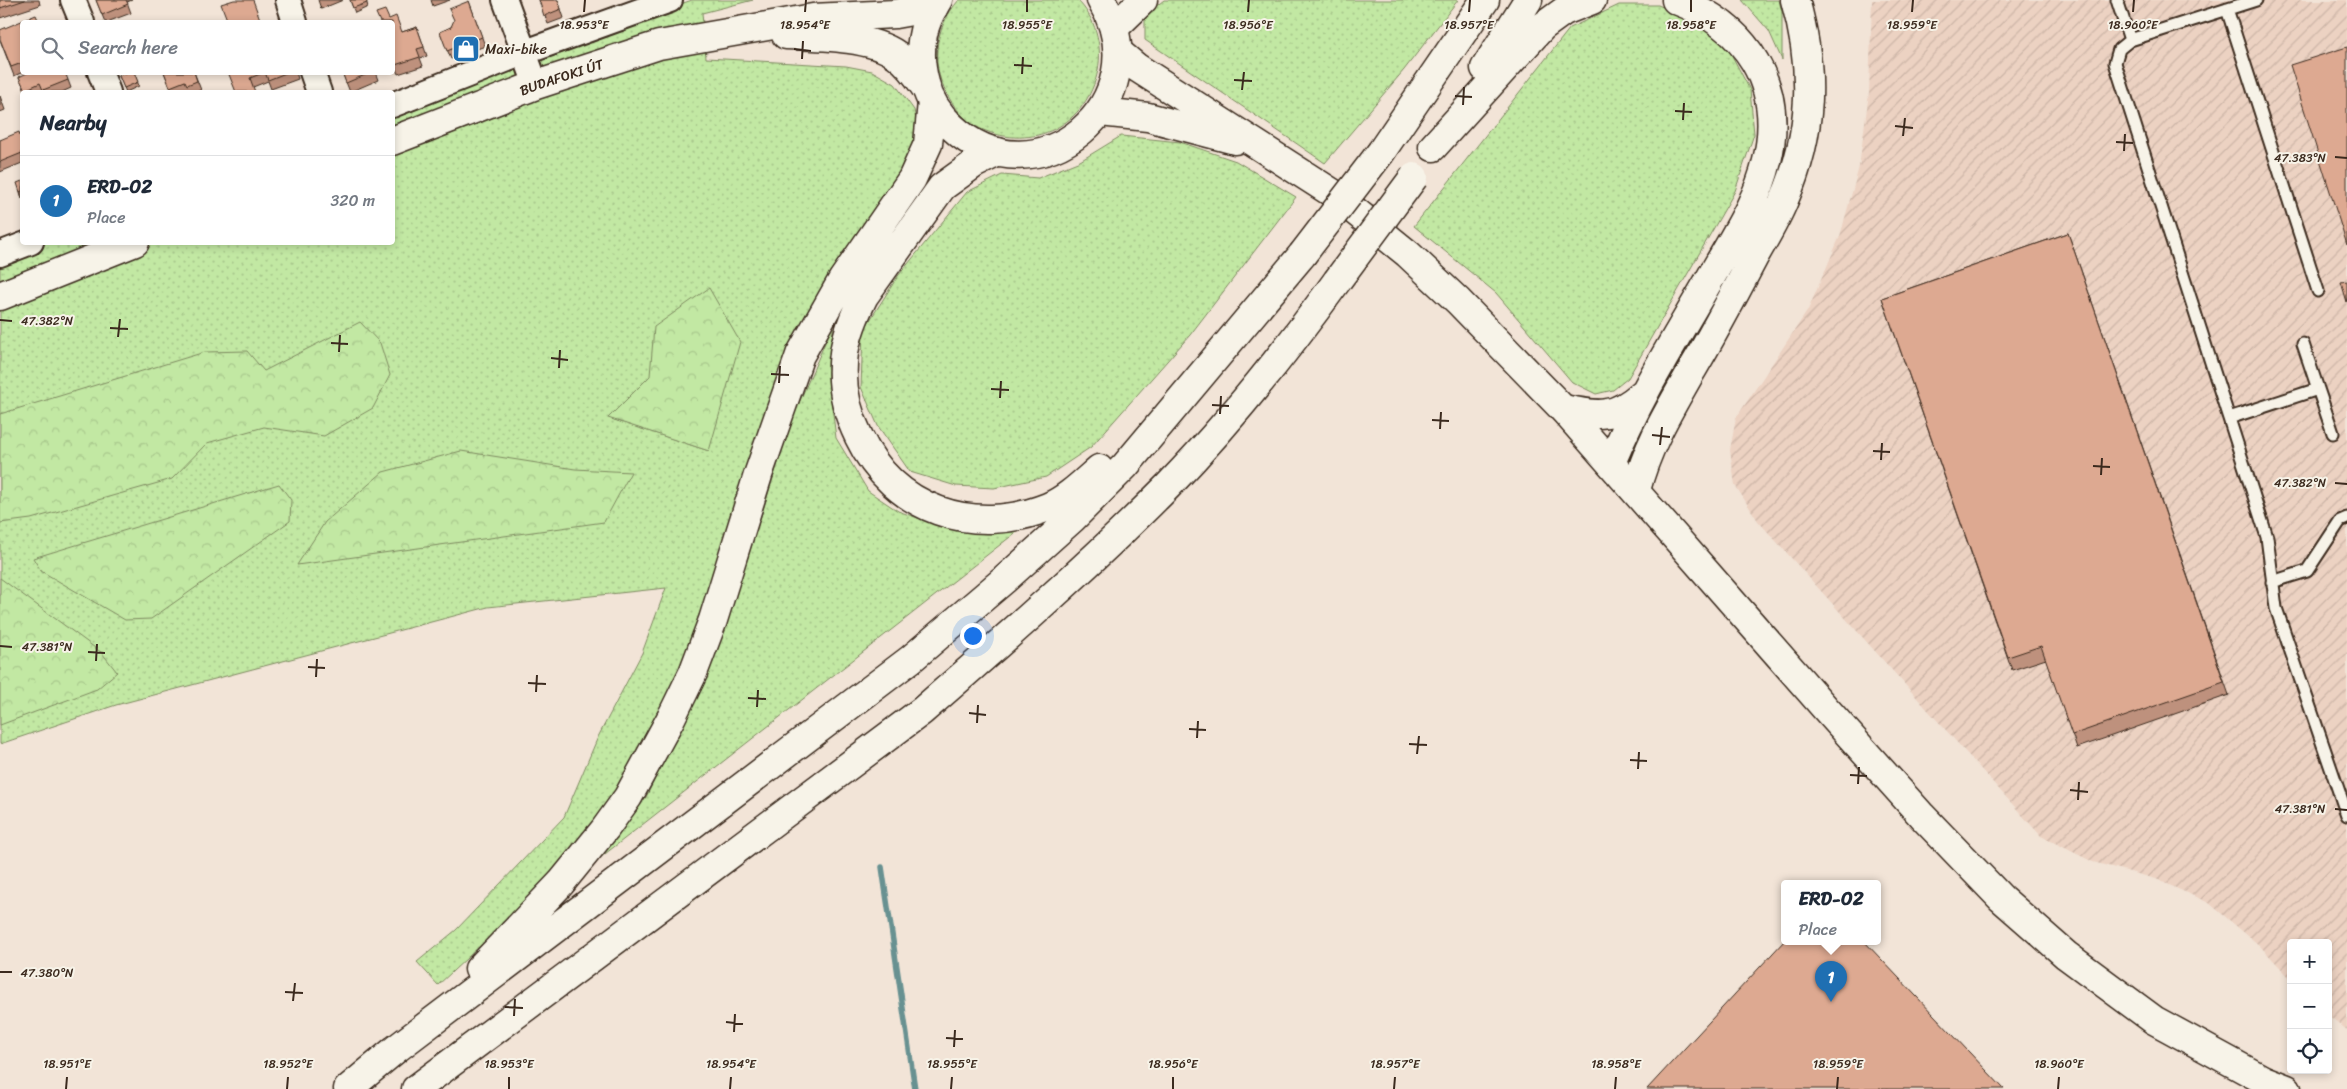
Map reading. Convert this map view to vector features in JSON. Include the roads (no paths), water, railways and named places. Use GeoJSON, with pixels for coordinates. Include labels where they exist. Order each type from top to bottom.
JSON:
{"type":"FeatureCollection","features":[{"type":"Feature","properties":{"kind":"main road"},"geometry":{"type":"LineString","coordinates":[[1100,0],[1116,40],[1136,67],[1334,194],[1408,254],[1458,301],[1564,409],[1885,775],[2001,898],[2066,955],[2154,1020],[2264,1080],[2288,1089]]}},
{"type":"Feature","properties":{"kind":"main road"},"geometry":{"type":"LineString","coordinates":[[1143,0],[1116,40],[1117,73],[1110,93],[1100,112],[1088,127],[1072,139],[1055,148],[1037,153],[1017,154],[998,152],[974,164],[942,187],[878,275],[856,311],[844,353],[844,392],[854,428],[863,445],[878,468],[898,488],[921,503],[944,514],[978,519],[1000,519],[1024,516],[1050,507],[1074,492],[1199,380]]}},
{"type":"Feature","properties":{"kind":"main road"},"geometry":{"type":"LineString","coordinates":[[396,1048],[911,659],[1072,519],[1125,466],[1302,255],[1381,152],[1485,0]]}},
{"type":"Feature","properties":{"kind":"main road"},"geometry":{"type":"LineString","coordinates":[[416,1089],[922,711],[1000,644],[1168,486],[1240,407],[1295,339],[1434,147],[1528,0]]}},
{"type":"Feature","properties":{"kind":"main road"},"geometry":{"type":"LineString","coordinates":[[1434,147],[1529,39],[1564,11],[1592,0]]}},
{"type":"Feature","properties":{"kind":"main road"},"geometry":{"type":"LineString","coordinates":[[1611,463],[1625,429],[1645,391],[1745,219],[1763,174],[1770,142],[1771,124],[1766,91],[1753,57],[1731,30],[1714,17],[1676,0]]}},
{"type":"Feature","properties":{"kind":"main road"},"geometry":{"type":"LineString","coordinates":[[1636,490],[1644,459],[1657,431],[1724,315],[1784,202],[1792,178],[1805,136],[1809,94],[1805,37],[1795,0]]}},
{"type":"Feature","properties":{"kind":"main road"},"geometry":{"type":"LineString","coordinates":[[348,1089],[396,1048],[485,963],[560,883],[605,829],[628,796],[646,765],[696,664],[800,355],[843,279],[912,179],[928,144],[929,95],[922,72],[921,47],[926,22],[936,3]]}},
{"type":"Feature","properties":{"kind":"main road","name":"BUDAFOKI ÚT"},"geometry":{"type":"LineString","coordinates":[[395,140],[536,85],[659,45],[813,18],[895,14],[936,3]]}},
{"type":"Feature","properties":{"kind":"main road","name":"BUDAFOKI ÚT"},"geometry":{"type":"LineString","coordinates":[[736,33],[845,39],[884,48],[897,55],[914,71],[944,120],[960,134],[978,145],[998,152]]}},
{"type":"Feature","properties":{"kind":"main road"},"geometry":{"type":"LineString","coordinates":[[1100,112],[1148,117],[1258,146]]}},
{"type":"Feature","properties":{"kind":"main road"},"geometry":{"type":"LineString","coordinates":[[0,296],[128,245]]}},
{"type":"Feature","properties":{"kind":"main road"},"geometry":{"type":"LineString","coordinates":[[1564,409],[1589,414],[1609,413],[1627,408],[1645,391]]}},
{"type":"Feature","properties":{"kind":"main road"},"geometry":{"type":"LineString","coordinates":[[1611,463],[1637,449],[1657,431]]}},
{"type":"Feature","properties":{"kind":"street"},"geometry":{"type":"LineString","coordinates":[[73,0],[81,20]]}},
{"type":"Feature","properties":{"kind":"street"},"geometry":{"type":"LineString","coordinates":[[288,0],[294,20]]}},
{"type":"Feature","properties":{"kind":"street"},"geometry":{"type":"LineString","coordinates":[[505,0],[536,85]]}},
{"type":"Feature","properties":{"kind":"street"},"geometry":{"type":"LineString","coordinates":[[395,104],[523,53],[670,0]]}},
{"type":"Feature","properties":{"kind":"street"},"geometry":{"type":"LineString","coordinates":[[101,75],[107,90]]}},
{"type":"Feature","properties":{"kind":"street"},"geometry":{"type":"LineString","coordinates":[[313,75],[318,90]]}},
{"type":"Feature","properties":{"kind":"street"},"geometry":{"type":"LineString","coordinates":[[448,84],[460,115]]}},
{"type":"Feature","properties":{"kind":"street"},"geometry":{"type":"LineString","coordinates":[[0,254],[23,245]]}},
{"type":"Feature","properties":{"kind":"lane"},"geometry":{"type":"LineString","coordinates":[[2117,0],[2130,40]]}},
{"type":"Feature","properties":{"kind":"lane"},"geometry":{"type":"LineString","coordinates":[[2256,0],[2130,40],[2119,49],[2115,63],[2267,537],[2276,608],[2347,815]]}},
{"type":"Feature","properties":{"kind":"lane"},"geometry":{"type":"LineString","coordinates":[[2227,10],[2318,291]]}},
{"type":"Feature","properties":{"kind":"lane"},"geometry":{"type":"LineString","coordinates":[[2303,344],[2332,433]]}},
{"type":"Feature","properties":{"kind":"lane"},"geometry":{"type":"LineString","coordinates":[[2229,418],[2318,389]]}},
{"type":"Feature","properties":{"kind":"lane"},"geometry":{"type":"LineString","coordinates":[[2272,582],[2307,571],[2340,521],[2347,518]]}},
{"type":"Feature","properties":{"kind":"waterway"},"geometry":{"type":"LineString","coordinates":[[882,867],[915,1089]]}},
{"type":"Feature","properties":{"kind":"place","name":"Maxi-bike"},"geometry":{"type":"Point","coordinates":[466,49]}},
{"type":"Feature","properties":{"kind":"place","name":"ERD-02"},"geometry":{"type":"Point","coordinates":[1831,1002]}}]}
